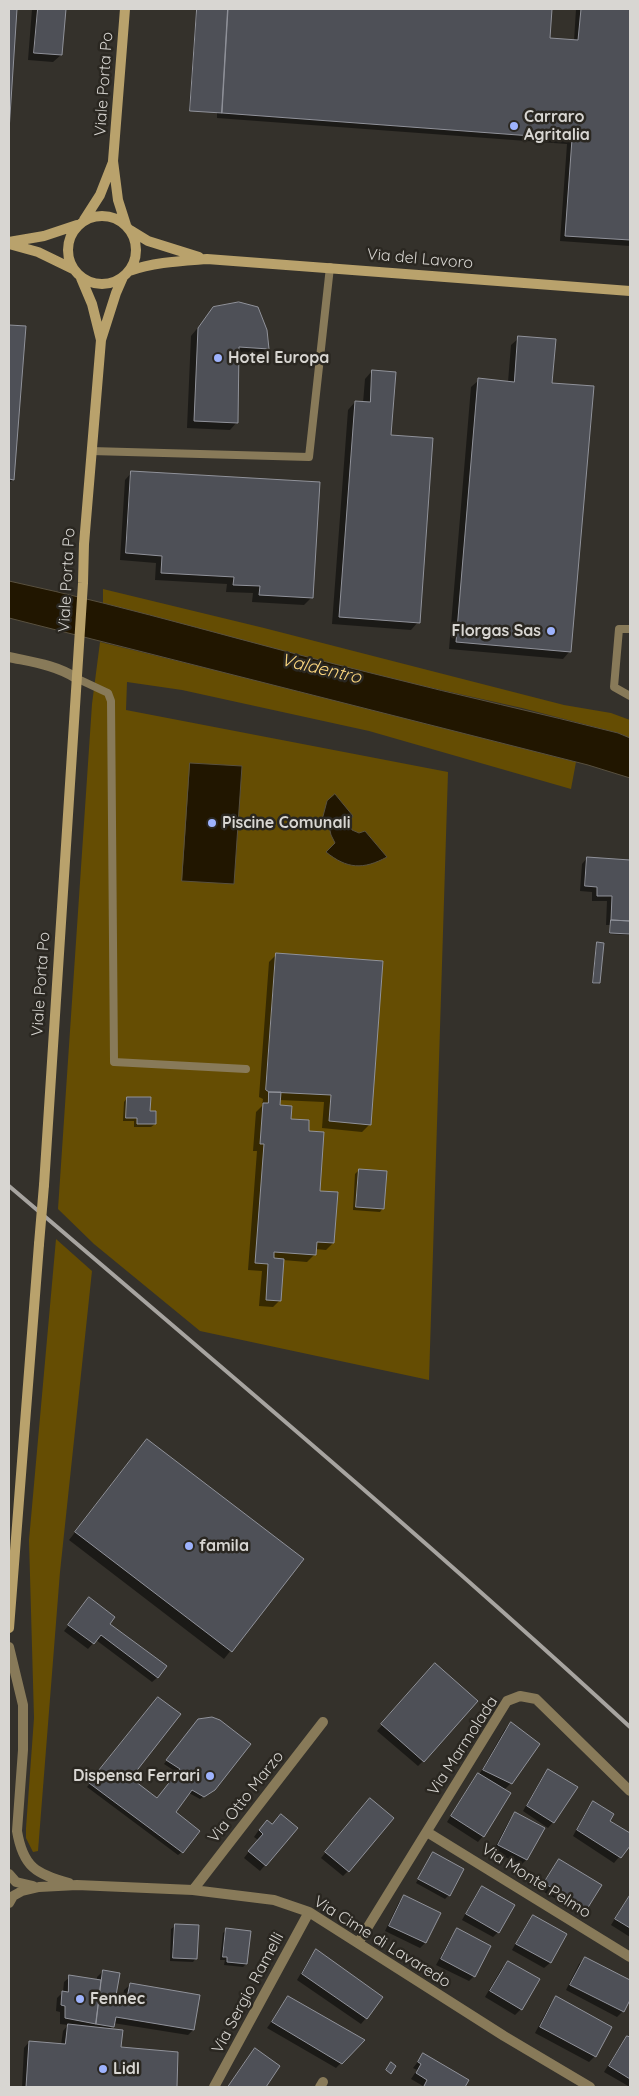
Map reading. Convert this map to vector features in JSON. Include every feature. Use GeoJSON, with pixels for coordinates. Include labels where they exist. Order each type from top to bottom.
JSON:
{"type":"FeatureCollection","features":[{"type":"Feature","properties":{"kind":"main road","name":"Viale Porta Po"},"geometry":{"type":"LineString","coordinates":[[9,1628],[44,1185],[84,544],[101,340],[116,293],[134,262],[136,252],[136,242],[128,228],[118,200],[113,161],[125,9]]}},
{"type":"Feature","properties":{"kind":"main road","name":"Viale Porta Po"},"geometry":{"type":"LineString","coordinates":[[101,340],[92,304],[69,261],[68,242],[100,196],[113,161]]}},
{"type":"Feature","properties":{"kind":"main road"},"geometry":{"type":"LineString","coordinates":[[9,243],[44,236],[80,223],[92,216],[111,216],[148,241],[207,260]]}},
{"type":"Feature","properties":{"kind":"main road"},"geometry":{"type":"LineString","coordinates":[[9,243],[38,252],[98,284],[107,284],[142,266],[174,261],[207,260]]}},
{"type":"Feature","properties":{"kind":"main road","name":"Via del Lavoro"},"geometry":{"type":"LineString","coordinates":[[207,260],[330,267],[630,290]]}},
{"type":"Feature","properties":{"kind":"street"},"geometry":{"type":"LineString","coordinates":[[9,657],[47,666],[66,672],[76,678]]}},
{"type":"Feature","properties":{"kind":"street","name":"Via Cime di Lavaredo"},"geometry":{"type":"LineString","coordinates":[[9,1647],[23,1705],[23,1750],[16,1831],[20,1847],[32,1867],[44,1876],[77,1885]]}},
{"type":"Feature","properties":{"kind":"street","name":"Via Marmolada"},"geometry":{"type":"LineString","coordinates":[[358,1943],[507,1701],[520,1696],[536,1699],[630,1791]]}},
{"type":"Feature","properties":{"kind":"street","name":"Via Otto Marzo"},"geometry":{"type":"LineString","coordinates":[[192,1890],[323,1722]]}},
{"type":"Feature","properties":{"kind":"street","name":"Via Monte Pelmo"},"geometry":{"type":"LineString","coordinates":[[427,1832],[630,1956]]}},
{"type":"Feature","properties":{"kind":"street","name":"Via Cime di Lavaredo"},"geometry":{"type":"LineString","coordinates":[[9,1874],[16,1882],[39,1887]]}},
{"type":"Feature","properties":{"kind":"street","name":"Via Cime di Lavaredo"},"geometry":{"type":"LineString","coordinates":[[9,1903],[13,1896],[22,1891],[39,1887],[77,1885],[192,1890],[274,1900],[309,1912],[504,2036],[590,2087]]}},
{"type":"Feature","properties":{"kind":"street","name":"Via Sergio Ramelli"},"geometry":{"type":"LineString","coordinates":[[214,2087],[309,1912]]}},
{"type":"Feature","properties":{"kind":"lane"},"geometry":{"type":"LineString","coordinates":[[91,451],[309,457],[330,267]]}},
{"type":"Feature","properties":{"kind":"lane"},"geometry":{"type":"LineString","coordinates":[[630,630],[619,630],[614,687],[630,696]]}},
{"type":"Feature","properties":{"kind":"lane"},"geometry":{"type":"LineString","coordinates":[[76,678],[108,694],[111,701],[114,1062],[246,1069]]}},
{"type":"Feature","properties":{"kind":"shaded area"},"geometry":{"type":"Polygon","coordinates":[[[103,589],[564,705],[611,713],[630,720],[630,738],[618,733],[522,708],[383,677],[103,604],[103,589]]]}},
{"type":"Feature","properties":{"kind":"shaded area"},"geometry":{"type":"Polygon","coordinates":[[[100,642],[576,762],[571,789],[369,731],[182,690],[127,682],[126,710],[448,772],[429,1380],[200,1331],[94,1244],[58,1209],[92,704],[100,642]]]}},
{"type":"Feature","properties":{"kind":"shaded area"},"geometry":{"type":"Polygon","coordinates":[[[56,1239],[92,1271],[60,1572],[38,1851],[33,1852],[26,1838],[34,1718],[29,1540],[56,1239]]]}},
{"type":"Feature","properties":{"kind":"water","name":"Valdentro"},"geometry":{"type":"Polygon","coordinates":[[[9,581],[103,603],[442,691],[618,733],[630,738],[630,778],[588,765],[9,618],[9,581]]]}},
{"type":"Feature","properties":{"kind":"water","name":"Piscine Comunali"},"geometry":{"type":"Polygon","coordinates":[[[190,763],[242,766],[234,884],[182,881],[190,763]]]}},
{"type":"Feature","properties":{"kind":"water"},"geometry":{"type":"Polygon","coordinates":[[[335,794],[353,816],[349,822],[352,830],[359,833],[365,831],[387,857],[363,866],[355,866],[341,862],[326,852],[335,843],[328,822],[322,820],[327,801],[335,794]]]}},
{"type":"Feature","properties":{"kind":"building"},"geometry":{"type":"Polygon","coordinates":[[[9,9],[17,9],[9,131],[9,9]]]}},
{"type":"Feature","properties":{"kind":"building"},"geometry":{"type":"Polygon","coordinates":[[[38,9],[66,9],[62,55],[34,53],[38,9]]]}},
{"type":"Feature","properties":{"kind":"building"},"geometry":{"type":"Polygon","coordinates":[[[197,9],[228,9],[222,113],[190,111],[197,9]]]}},
{"type":"Feature","properties":{"kind":"building","name":"Carraro Agritalia"},"geometry":{"type":"Polygon","coordinates":[[[228,9],[552,9],[550,38],[578,40],[581,9],[630,9],[630,240],[565,236],[572,139],[222,113],[228,9]]]}},
{"type":"Feature","properties":{"kind":"building","name":"Hotel Europa"},"geometry":{"type":"Polygon","coordinates":[[[239,302],[258,307],[267,330],[269,349],[239,347],[238,423],[194,421],[198,328],[213,307],[239,302]]]}},
{"type":"Feature","properties":{"kind":"building"},"geometry":{"type":"Polygon","coordinates":[[[9,325],[26,326],[14,480],[9,479],[9,325]]]}},
{"type":"Feature","properties":{"kind":"building"},"geometry":{"type":"Polygon","coordinates":[[[518,336],[556,339],[552,383],[594,386],[571,652],[456,642],[478,378],[514,382],[518,336]]]}},
{"type":"Feature","properties":{"kind":"building"},"geometry":{"type":"Polygon","coordinates":[[[372,370],[396,372],[391,435],[433,438],[420,623],[339,617],[355,401],[370,402],[372,370]]]}},
{"type":"Feature","properties":{"kind":"building"},"geometry":{"type":"Polygon","coordinates":[[[131,471],[320,482],[313,598],[259,595],[260,586],[233,585],[234,577],[161,573],[162,556],[126,553],[131,471]]]}},
{"type":"Feature","properties":{"kind":"building"},"geometry":{"type":"Polygon","coordinates":[[[587,857],[630,860],[630,921],[611,920],[612,896],[597,896],[597,887],[585,886],[587,857]]]}},
{"type":"Feature","properties":{"kind":"building"},"geometry":{"type":"Polygon","coordinates":[[[611,920],[630,921],[630,934],[610,933],[611,920]]]}},
{"type":"Feature","properties":{"kind":"building"},"geometry":{"type":"Polygon","coordinates":[[[597,942],[604,943],[600,983],[593,983],[597,942]]]}},
{"type":"Feature","properties":{"kind":"building"},"geometry":{"type":"Polygon","coordinates":[[[276,953],[383,961],[371,1125],[329,1121],[331,1095],[269,1092],[266,1090],[276,953]]]}},
{"type":"Feature","properties":{"kind":"building"},"geometry":{"type":"Polygon","coordinates":[[[269,1092],[281,1092],[280,1105],[292,1106],[291,1119],[309,1120],[309,1131],[324,1132],[320,1191],[338,1192],[334,1243],[317,1242],[316,1255],[274,1252],[274,1258],[284,1259],[281,1301],[266,1300],[268,1264],[255,1263],[264,1144],[260,1144],[263,1103],[268,1103],[269,1092]]]}},
{"type":"Feature","properties":{"kind":"building"},"geometry":{"type":"Polygon","coordinates":[[[127,1097],[151,1097],[150,1111],[156,1111],[156,1124],[137,1124],[137,1118],[126,1118],[127,1097]]]}},
{"type":"Feature","properties":{"kind":"building"},"geometry":{"type":"Polygon","coordinates":[[[359,1169],[387,1171],[384,1209],[356,1207],[359,1169]]]}},
{"type":"Feature","properties":{"kind":"building","name":"famila"},"geometry":{"type":"Polygon","coordinates":[[[147,1439],[304,1559],[232,1652],[75,1532],[147,1439]]]}},
{"type":"Feature","properties":{"kind":"building"},"geometry":{"type":"Polygon","coordinates":[[[89,1597],[115,1617],[110,1624],[167,1666],[158,1678],[101,1635],[94,1644],[68,1625],[89,1597]]]}},
{"type":"Feature","properties":{"kind":"building"},"geometry":{"type":"Polygon","coordinates":[[[435,1663],[478,1701],[424,1762],[381,1724],[435,1663]]]}},
{"type":"Feature","properties":{"kind":"building"},"geometry":{"type":"Polygon","coordinates":[[[158,1697],[181,1714],[131,1778],[157,1798],[180,1769],[166,1760],[198,1719],[212,1717],[220,1720],[251,1744],[215,1790],[204,1797],[192,1790],[176,1812],[200,1831],[183,1853],[89,1783],[158,1697]]]}},
{"type":"Feature","properties":{"kind":"building"},"geometry":{"type":"Polygon","coordinates":[[[511,1722],[540,1744],[512,1784],[483,1770],[511,1722]]]}},
{"type":"Feature","properties":{"kind":"building"},"geometry":{"type":"Polygon","coordinates":[[[548,1769],[578,1787],[554,1823],[527,1806],[548,1769]]]}},
{"type":"Feature","properties":{"kind":"building"},"geometry":{"type":"Polygon","coordinates":[[[478,1773],[511,1793],[484,1837],[451,1816],[478,1773]]]}},
{"type":"Feature","properties":{"kind":"building"},"geometry":{"type":"Polygon","coordinates":[[[370,1798],[394,1818],[349,1872],[325,1852],[370,1798]]]}},
{"type":"Feature","properties":{"kind":"building"},"geometry":{"type":"Polygon","coordinates":[[[593,1801],[614,1814],[610,1821],[630,1833],[630,1846],[621,1858],[577,1830],[593,1801]]]}},
{"type":"Feature","properties":{"kind":"building"},"geometry":{"type":"Polygon","coordinates":[[[515,1812],[545,1828],[527,1860],[498,1845],[515,1812]]]}},
{"type":"Feature","properties":{"kind":"building"},"geometry":{"type":"Polygon","coordinates":[[[281,1814],[298,1828],[266,1866],[248,1851],[263,1834],[259,1830],[267,1820],[272,1824],[281,1814]]]}},
{"type":"Feature","properties":{"kind":"building"},"geometry":{"type":"Polygon","coordinates":[[[433,1852],[464,1869],[450,1896],[418,1879],[433,1852]]]}},
{"type":"Feature","properties":{"kind":"building"},"geometry":{"type":"Polygon","coordinates":[[[559,1859],[602,1885],[587,1909],[544,1883],[559,1859]]]}},
{"type":"Feature","properties":{"kind":"building"},"geometry":{"type":"Polygon","coordinates":[[[482,1886],[515,1905],[499,1933],[466,1914],[482,1886]]]}},
{"type":"Feature","properties":{"kind":"building"},"geometry":{"type":"Polygon","coordinates":[[[404,1895],[441,1913],[426,1943],[389,1926],[404,1895]]]}},
{"type":"Feature","properties":{"kind":"building"},"geometry":{"type":"Polygon","coordinates":[[[630,1895],[630,1928],[615,1919],[630,1895]]]}},
{"type":"Feature","properties":{"kind":"building"},"geometry":{"type":"Polygon","coordinates":[[[533,1915],[567,1934],[551,1963],[516,1944],[533,1915]]]}},
{"type":"Feature","properties":{"kind":"building"},"geometry":{"type":"Polygon","coordinates":[[[175,1924],[199,1925],[197,1959],[173,1958],[175,1924]]]}},
{"type":"Feature","properties":{"kind":"building"},"geometry":{"type":"Polygon","coordinates":[[[226,1928],[251,1931],[247,1964],[227,1962],[227,1957],[223,1957],[226,1928]]]}},
{"type":"Feature","properties":{"kind":"building"},"geometry":{"type":"Polygon","coordinates":[[[457,1928],[491,1946],[475,1977],[441,1959],[457,1928]]]}},
{"type":"Feature","properties":{"kind":"building"},"geometry":{"type":"Polygon","coordinates":[[[316,1949],[383,1997],[367,2019],[302,1974],[316,1949]]]}},
{"type":"Feature","properties":{"kind":"building"},"geometry":{"type":"Polygon","coordinates":[[[585,1957],[630,1980],[630,2000],[624,2012],[570,1985],[585,1957]]]}},
{"type":"Feature","properties":{"kind":"building"},"geometry":{"type":"Polygon","coordinates":[[[508,1961],[540,1979],[522,2010],[490,1991],[508,1961]]]}},
{"type":"Feature","properties":{"kind":"building"},"geometry":{"type":"Polygon","coordinates":[[[103,1970],[120,1973],[115,2001],[126,2003],[130,1983],[200,1995],[194,2030],[116,2017],[114,2027],[96,2024],[103,1970]]]}},
{"type":"Feature","properties":{"kind":"building","name":"Fennec"},"geometry":{"type":"Polygon","coordinates":[[[69,1975],[101,1980],[96,2024],[65,2018],[65,2006],[61,2005],[62,1991],[68,1992],[69,1975]]]}},
{"type":"Feature","properties":{"kind":"building"},"geometry":{"type":"Polygon","coordinates":[[[288,1996],[365,2040],[342,2064],[272,2022],[288,1996]]]}},
{"type":"Feature","properties":{"kind":"building"},"geometry":{"type":"Polygon","coordinates":[[[556,1996],[612,2027],[596,2057],[540,2027],[556,1996]]]}},
{"type":"Feature","properties":{"kind":"building","name":"Lidl"},"geometry":{"type":"Polygon","coordinates":[[[68,2024],[123,2030],[121,2047],[178,2052],[177,2087],[26,2087],[29,2041],[65,2044],[68,2024]]]}},
{"type":"Feature","properties":{"kind":"building"},"geometry":{"type":"Polygon","coordinates":[[[627,2036],[630,2037],[630,2079],[609,2066],[627,2036]]]}},
{"type":"Feature","properties":{"kind":"building"},"geometry":{"type":"Polygon","coordinates":[[[255,2048],[280,2066],[266,2087],[228,2087],[255,2048]]]}},
{"type":"Feature","properties":{"kind":"building"},"geometry":{"type":"Polygon","coordinates":[[[423,2053],[469,2080],[465,2087],[424,2086],[427,2080],[416,2073],[421,2064],[418,2062],[423,2053]]]}},
{"type":"Feature","properties":{"kind":"building"},"geometry":{"type":"Polygon","coordinates":[[[391,2062],[396,2066],[391,2074],[386,2070],[391,2062]]]}},
{"type":"Feature","properties":{"kind":"railway"},"geometry":{"type":"LineString","coordinates":[[9,1186],[400,1521],[630,1727]]}},
{"type":"Feature","properties":{"kind":"place","name":"Carraro Agritalia"},"geometry":{"type":"Point","coordinates":[514,126]}},
{"type":"Feature","properties":{"kind":"place","name":"Hotel Europa"},"geometry":{"type":"Point","coordinates":[218,358]}},
{"type":"Feature","properties":{"kind":"place","name":"Florgas Sas"},"geometry":{"type":"Point","coordinates":[551,631]}},
{"type":"Feature","properties":{"kind":"place","name":"Piscine Comunali"},"geometry":{"type":"Point","coordinates":[212,823]}},
{"type":"Feature","properties":{"kind":"place","name":"famila"},"geometry":{"type":"Point","coordinates":[189,1546]}},
{"type":"Feature","properties":{"kind":"place","name":"Dispensa Ferrari"},"geometry":{"type":"Point","coordinates":[210,1776]}},
{"type":"Feature","properties":{"kind":"place","name":"Fennec"},"geometry":{"type":"Point","coordinates":[80,1999]}},
{"type":"Feature","properties":{"kind":"place","name":"Lidl"},"geometry":{"type":"Point","coordinates":[103,2069]}}]}
